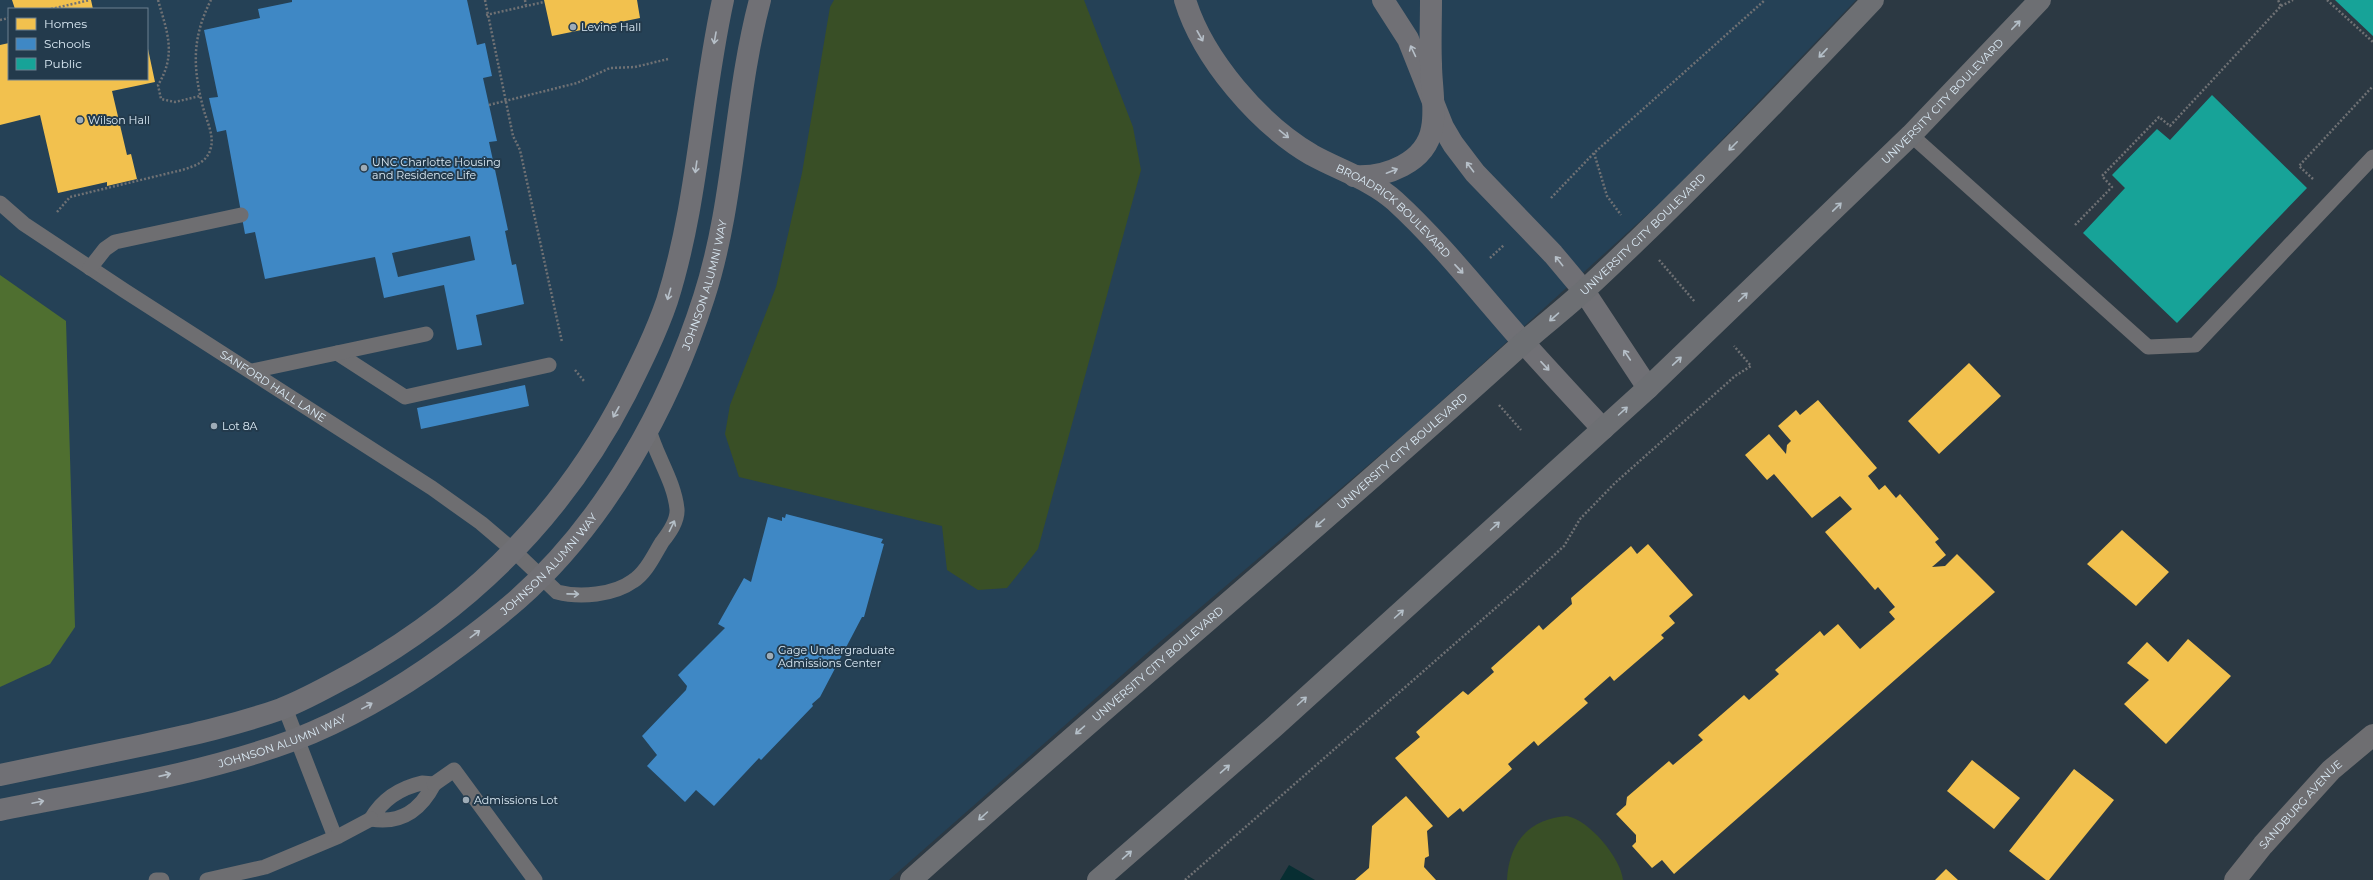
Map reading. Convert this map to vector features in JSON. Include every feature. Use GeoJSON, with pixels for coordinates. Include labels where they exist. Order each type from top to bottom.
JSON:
{"type":"FeatureCollection","features":[{"type":"Feature","properties":{"kind":"main road","name":"UNIVERSITY CITY BOULEVARD"},"geometry":{"type":"LineString","coordinates":[[911,880],[1062,745],[1460,402],[1524,343],[1584,291],[1771,108],[1873,0]]}},
{"type":"Feature","properties":{"kind":"main road","name":"UNIVERSITY CITY BOULEVARD"},"geometry":{"type":"LineString","coordinates":[[1098,880],[1274,727],[1648,388],[1911,135],[2040,0]]}},
{"type":"Feature","properties":{"kind":"street"},"geometry":{"type":"LineString","coordinates":[[0,775],[224,727],[284,708],[330,685],[412,637],[462,600],[514,551],[556,503],[604,434],[639,368],[666,303],[690,206],[714,46],[723,0]]}},
{"type":"Feature","properties":{"kind":"street","name":"JOHNSON ALUMNI WAY"},"geometry":{"type":"LineString","coordinates":[[0,810],[200,768],[246,756],[297,739],[358,711],[420,674],[493,620],[541,576],[572,544],[598,510],[662,403],[686,347],[704,297],[719,246],[750,48],[760,0]]}},
{"type":"Feature","properties":{"kind":"street","name":"BROADRICK BOULEVARD"},"geometry":{"type":"LineString","coordinates":[[1185,0],[1191,19],[1205,45],[1229,80],[1252,106],[1296,144],[1311,154],[1354,176],[1394,200],[1476,287],[1524,343],[1603,429]]}},
{"type":"Feature","properties":{"kind":"street"},"geometry":{"type":"LineString","coordinates":[[1383,0],[1408,39],[1447,135],[1475,173],[1553,254],[1584,291],[1648,388]]}},
{"type":"Feature","properties":{"kind":"street"},"geometry":{"type":"LineString","coordinates":[[1354,176],[1375,176],[1386,173],[1409,162],[1418,155],[1431,132],[1433,115],[1431,0]]}},
{"type":"Feature","properties":{"kind":"street","name":"SANDBURG AVENUE"},"geometry":{"type":"LineString","coordinates":[[2235,880],[2263,845],[2331,770],[2373,734]]}},
{"type":"Feature","properties":{"kind":"lane"},"geometry":{"type":"LineString","coordinates":[[1911,135],[2148,347],[2195,345],[2373,157]]}},
{"type":"Feature","properties":{"kind":"lane","name":"SANFORD HALL LANE"},"geometry":{"type":"LineString","coordinates":[[0,204],[24,224],[90,268],[432,488],[481,523],[514,551],[557,592],[581,595],[623,587],[634,581],[643,572],[670,531],[677,512],[671,483],[655,450],[648,426]]}},
{"type":"Feature","properties":{"kind":"lane"},"geometry":{"type":"LineString","coordinates":[[90,268],[105,249],[115,242],[241,215]]}},
{"type":"Feature","properties":{"kind":"lane"},"geometry":{"type":"LineString","coordinates":[[252,371],[426,334]]}},
{"type":"Feature","properties":{"kind":"lane"},"geometry":{"type":"LineString","coordinates":[[337,352],[405,397],[549,365]]}},
{"type":"Feature","properties":{"kind":"lane"},"geometry":{"type":"LineString","coordinates":[[284,708],[335,837]]}},
{"type":"Feature","properties":{"kind":"lane"},"geometry":{"type":"LineString","coordinates":[[371,819],[390,820],[410,813],[419,807],[434,784],[454,770],[535,880]]}},
{"type":"Feature","properties":{"kind":"lane"},"geometry":{"type":"LineString","coordinates":[[207,880],[265,867],[335,837],[371,819],[383,802],[393,795],[414,785],[434,784]]}},
{"type":"Feature","properties":{"kind":"lane"},"geometry":{"type":"LineString","coordinates":[[156,880],[162,880]]}},
{"type":"Feature","properties":{"kind":"path"},"geometry":{"type":"LineString","coordinates":[[54,8],[90,0]]}},
{"type":"Feature","properties":{"kind":"path"},"geometry":{"type":"LineString","coordinates":[[158,0],[170,50],[169,63],[158,85],[161,99],[168,102],[175,102],[200,96]]}},
{"type":"Feature","properties":{"kind":"path"},"geometry":{"type":"LineString","coordinates":[[57,212],[70,197],[199,164],[208,155],[212,146],[200,96],[194,49],[199,27],[211,0]]}},
{"type":"Feature","properties":{"kind":"path"},"geometry":{"type":"LineString","coordinates":[[484,0],[513,136],[520,150],[563,344]]}},
{"type":"Feature","properties":{"kind":"path"},"geometry":{"type":"LineString","coordinates":[[525,0],[526,6]]}},
{"type":"Feature","properties":{"kind":"path"},"geometry":{"type":"LineString","coordinates":[[1551,198],[1594,153],[1765,0]]}},
{"type":"Feature","properties":{"kind":"path"},"geometry":{"type":"LineString","coordinates":[[2278,0],[2281,6]]}},
{"type":"Feature","properties":{"kind":"path"},"geometry":{"type":"LineString","coordinates":[[2075,225],[2112,187],[2102,176],[2159,117],[2170,126],[2281,6],[2293,0]]}},
{"type":"Feature","properties":{"kind":"path"},"geometry":{"type":"LineString","coordinates":[[2327,0],[2373,42]]}},
{"type":"Feature","properties":{"kind":"path"},"geometry":{"type":"LineString","coordinates":[[486,15],[544,2]]}},
{"type":"Feature","properties":{"kind":"path"},"geometry":{"type":"LineString","coordinates":[[489,105],[577,83],[610,68],[635,67],[668,59]]}},
{"type":"Feature","properties":{"kind":"path"},"geometry":{"type":"LineString","coordinates":[[2313,179],[2299,166],[2373,86]]}},
{"type":"Feature","properties":{"kind":"path"},"geometry":{"type":"LineString","coordinates":[[1594,153],[1607,196]]}},
{"type":"Feature","properties":{"kind":"path"},"geometry":{"type":"LineString","coordinates":[[1488,260],[1508,242]]}},
{"type":"Feature","properties":{"kind":"path"},"geometry":{"type":"LineString","coordinates":[[1668,271],[1688,294]]}},
{"type":"Feature","properties":{"kind":"path"},"geometry":{"type":"LineString","coordinates":[[1185,880],[1564,546],[1580,519],[1615,483],[1735,376],[1751,366],[1737,349]]}},
{"type":"Feature","properties":{"kind":"path"},"geometry":{"type":"LineString","coordinates":[[572,365],[584,381]]}},
{"type":"Feature","properties":{"kind":"path"},"geometry":{"type":"LineString","coordinates":[[1498,404],[1521,430]]}},
{"type":"Feature","properties":{"kind":"shaded area"},"geometry":{"type":"Polygon","coordinates":[[[0,0],[1856,0],[1670,194],[1413,427],[1155,646],[889,880],[0,880],[0,0]]]}},
{"type":"Feature","properties":{"kind":"shaded area"},"geometry":{"type":"Polygon","coordinates":[[[1289,865],[1315,880],[1280,880],[1289,865]]]}},
{"type":"Feature","properties":{"kind":"green space"},"geometry":{"type":"Polygon","coordinates":[[[834,0],[1084,0],[1133,127],[1141,170],[1038,549],[1007,588],[978,590],[947,570],[942,526],[739,477],[725,434],[730,405],[776,287],[802,173],[830,7],[834,0]]]}},
{"type":"Feature","properties":{"kind":"green space"},"geometry":{"type":"Polygon","coordinates":[[[0,275],[66,321],[75,627],[50,664],[0,687],[0,275]]]}},
{"type":"Feature","properties":{"kind":"green space"},"geometry":{"type":"Polygon","coordinates":[[[1567,816],[1576,819],[1585,825],[1602,841],[1616,861],[1621,871],[1623,880],[1507,880],[1512,855],[1523,835],[1541,822],[1567,816]]]}},
{"type":"Feature","properties":{"kind":"building: Homes"},"geometry":{"type":"Polygon","coordinates":[[[12,0],[91,0],[93,8],[15,8],[12,0]]]}},
{"type":"Feature","properties":{"kind":"building: Homes","name":"Levine Hall"},"geometry":{"type":"Polygon","coordinates":[[[544,0],[637,0],[640,18],[552,36],[544,0]]]}},
{"type":"Feature","properties":{"kind":"building: Homes","name":"Wilson Hall"},"geometry":{"type":"Polygon","coordinates":[[[8,43],[8,80],[148,80],[148,49],[155,82],[112,91],[127,155],[131,154],[137,179],[107,186],[107,182],[58,193],[40,115],[0,125],[0,45],[8,43]]]}},
{"type":"Feature","properties":{"kind":"building: Homes"},"geometry":{"type":"Polygon","coordinates":[[[1969,363],[2001,396],[1939,454],[1908,421],[1969,363]]]}},
{"type":"Feature","properties":{"kind":"building: Homes"},"geometry":{"type":"Polygon","coordinates":[[[1818,400],[1877,468],[1868,476],[1879,490],[1885,485],[1896,498],[1900,494],[1939,539],[1935,542],[1946,555],[1932,567],[1945,566],[1957,554],[1995,592],[1674,874],[1662,860],[1652,868],[1632,846],[1636,842],[1636,835],[1616,814],[1626,805],[1627,797],[1669,761],[1673,765],[1703,740],[1698,735],[1744,695],[1749,700],[1779,674],[1775,670],[1820,631],[1824,636],[1838,624],[1860,649],[1895,619],[1889,612],[1895,607],[1878,587],[1875,590],[1825,532],[1852,509],[1840,496],[1812,518],[1774,474],[1767,480],[1745,455],[1769,434],[1786,454],[1787,445],[1791,441],[1778,426],[1796,410],[1800,415],[1818,400]]]}},
{"type":"Feature","properties":{"kind":"building: Homes"},"geometry":{"type":"Polygon","coordinates":[[[2122,530],[2169,572],[2136,606],[2087,564],[2122,530]]]}},
{"type":"Feature","properties":{"kind":"building: Homes"},"geometry":{"type":"Polygon","coordinates":[[[1648,544],[1693,595],[1669,616],[1675,623],[1661,635],[1664,638],[1614,681],[1610,676],[1584,699],[1588,703],[1538,746],[1534,741],[1508,764],[1512,769],[1463,812],[1460,808],[1448,818],[1395,758],[1420,737],[1416,732],[1463,691],[1468,695],[1494,672],[1491,668],[1539,625],[1543,630],[1572,604],[1571,598],[1631,546],[1637,554],[1648,544]]]}},
{"type":"Feature","properties":{"kind":"building: Homes"},"geometry":{"type":"Polygon","coordinates":[[[2188,639],[2231,676],[2166,744],[2124,704],[2149,680],[2127,663],[2147,642],[2168,662],[2188,639]]]}},
{"type":"Feature","properties":{"kind":"building: Homes"},"geometry":{"type":"Polygon","coordinates":[[[1972,760],[2020,798],[1994,829],[1947,791],[1972,760]]]}},
{"type":"Feature","properties":{"kind":"building: Homes"},"geometry":{"type":"Polygon","coordinates":[[[2074,769],[2114,800],[2049,880],[2046,880],[2009,851],[2074,769]]]}},
{"type":"Feature","properties":{"kind":"building: Homes"},"geometry":{"type":"Polygon","coordinates":[[[1406,796],[1433,826],[1427,831],[1429,856],[1425,858],[1424,867],[1436,880],[1355,880],[1369,868],[1372,826],[1406,796]]]}},
{"type":"Feature","properties":{"kind":"building: Homes"},"geometry":{"type":"Polygon","coordinates":[[[1946,869],[1958,880],[1935,880],[1946,869]]]}},
{"type":"Feature","properties":{"kind":"building: Schools","name":"UNC Charlotte Housing and Residence Life"},"geometry":{"type":"Polygon","coordinates":[[[292,0],[467,0],[477,45],[485,43],[492,76],[483,78],[497,141],[489,142],[508,230],[505,231],[512,265],[516,264],[524,304],[476,315],[482,345],[457,350],[444,285],[384,298],[375,257],[265,279],[255,232],[245,234],[226,130],[217,132],[209,98],[218,97],[204,30],[260,18],[258,9],[292,2],[292,0]],[[470,236],[392,253],[398,277],[475,260],[470,236]]]}},
{"type":"Feature","properties":{"kind":"building: Schools"},"geometry":{"type":"Polygon","coordinates":[[[525,385],[529,406],[421,429],[417,408],[525,385]]]}},
{"type":"Feature","properties":{"kind":"building: Schools","name":"Gage Undergraduate Admissions Center"},"geometry":{"type":"Polygon","coordinates":[[[786,514],[883,539],[881,543],[884,544],[864,617],[862,617],[820,697],[761,760],[759,758],[714,806],[696,790],[685,802],[647,766],[657,755],[642,736],[686,690],[687,686],[678,675],[725,628],[718,624],[744,578],[751,582],[768,517],[782,521],[782,517],[785,518],[786,514]]]}},
{"type":"Feature","properties":{"kind":"building: Public"},"geometry":{"type":"Polygon","coordinates":[[[2335,0],[2373,0],[2373,36],[2335,0]]]}},
{"type":"Feature","properties":{"kind":"building: Public"},"geometry":{"type":"Polygon","coordinates":[[[2212,95],[2307,188],[2177,323],[2083,233],[2125,188],[2112,175],[2157,129],[2170,140],[2212,95]]]}},
{"type":"Feature","properties":{"kind":"place","name":"Levine Hall"},"geometry":{"type":"Point","coordinates":[573,27]}},
{"type":"Feature","properties":{"kind":"place","name":"Wilson Hall"},"geometry":{"type":"Point","coordinates":[80,120]}},
{"type":"Feature","properties":{"kind":"place","name":"UNC Charlotte Housing and Residence Life"},"geometry":{"type":"Point","coordinates":[364,168]}},
{"type":"Feature","properties":{"kind":"place","name":"Lot 8A"},"geometry":{"type":"Point","coordinates":[214,426]}},
{"type":"Feature","properties":{"kind":"place","name":"Gage Undergraduate Admissions Center"},"geometry":{"type":"Point","coordinates":[770,656]}},
{"type":"Feature","properties":{"kind":"place","name":"Admissions Lot"},"geometry":{"type":"Point","coordinates":[466,800]}}]}
